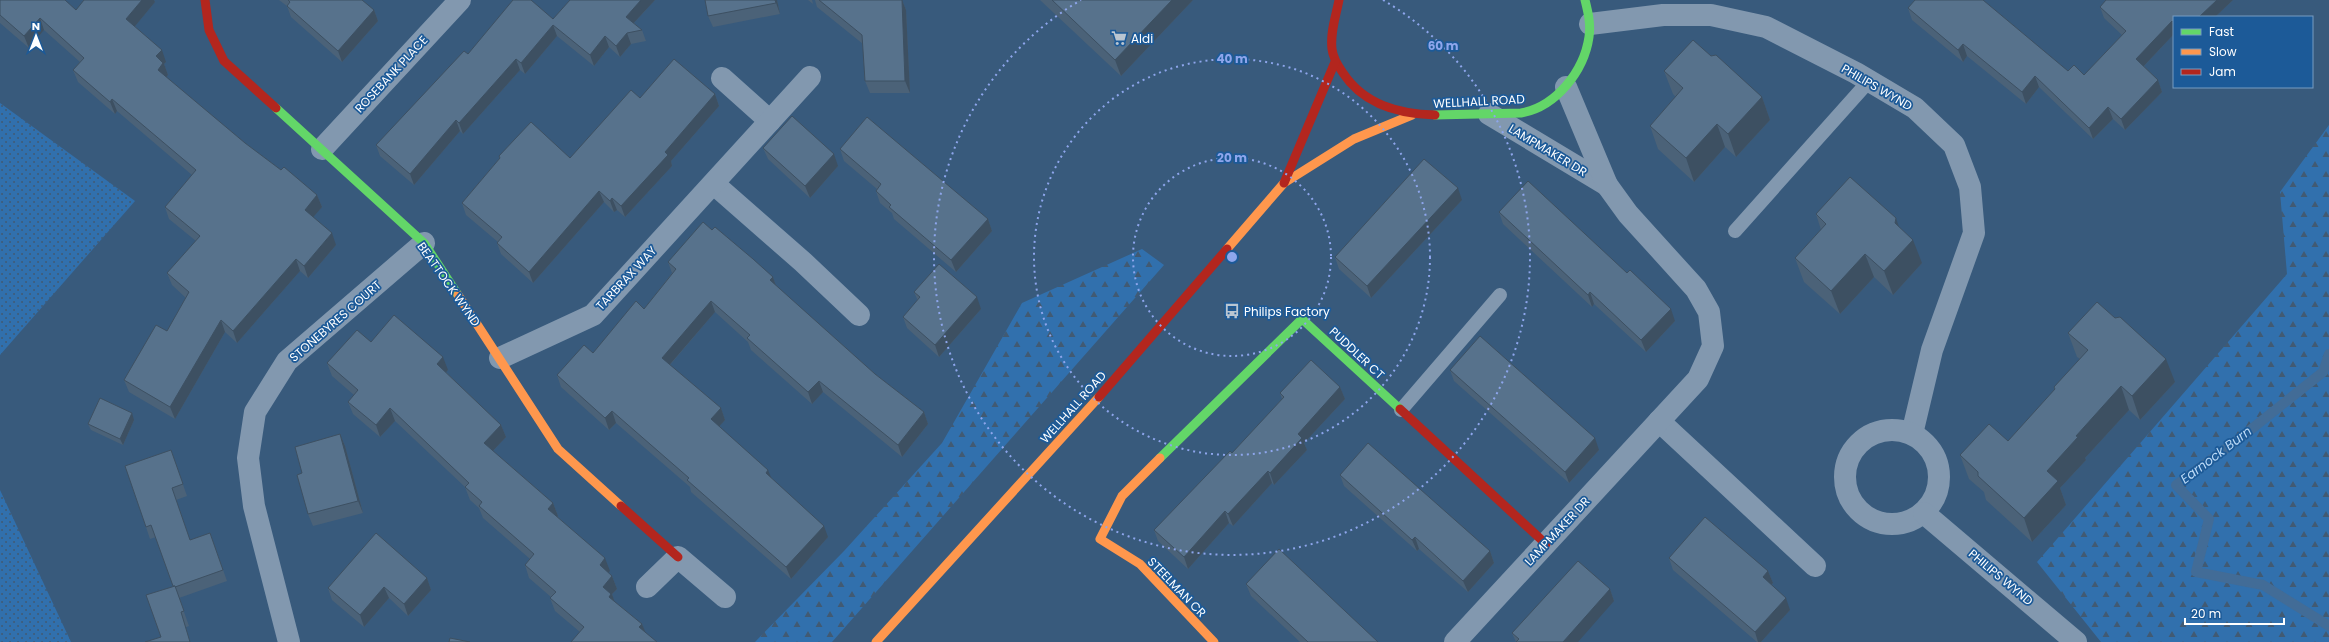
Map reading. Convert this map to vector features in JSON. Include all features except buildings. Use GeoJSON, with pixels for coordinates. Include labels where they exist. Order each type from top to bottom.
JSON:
{"type":"FeatureCollection","features":[{"type":"Feature","properties":{"kind":"street","name":"BEATTOCK WYND"},"geometry":{"type":"LineString","coordinates":[[205,0],[209,30],[224,61],[424,243],[558,449],[725,597]]}},
{"type":"Feature","properties":{"kind":"street","name":"ROSEBANK PLACE"},"geometry":{"type":"LineString","coordinates":[[322,149],[460,0]]}},
{"type":"Feature","properties":{"kind":"street","name":"WELLHALL ROAD"},"geometry":{"type":"LineString","coordinates":[[1339,0],[1331,40],[1335,62],[1352,84],[1376,104],[1412,115],[1490,114],[1518,112],[1539,108],[1566,87],[1587,51],[1590,24],[1585,0]]}},
{"type":"Feature","properties":{"kind":"street","name":"PHILIPS WYND"},"geometry":{"type":"LineString","coordinates":[[1590,24],[1663,15],[1711,15],[1766,28],[1869,81],[1915,108],[1954,145],[1970,186],[1974,234],[1932,350],[1912,434]]}},
{"type":"Feature","properties":{"kind":"street","name":"WELLHALL ROAD"},"geometry":{"type":"LineString","coordinates":[[1284,183],[1335,62]]}},
{"type":"Feature","properties":{"kind":"street","name":"TARBRAX WAY"},"geometry":{"type":"LineString","coordinates":[[500,358],[593,315],[810,77]]}},
{"type":"Feature","properties":{"kind":"street"},"geometry":{"type":"LineString","coordinates":[[722,78],[770,121]]}},
{"type":"Feature","properties":{"kind":"street","name":"LAMPMAKER DR"},"geometry":{"type":"LineString","coordinates":[[1455,642],[1698,379],[1713,346],[1709,312],[1696,289],[1628,214],[1607,185],[1566,87]]}},
{"type":"Feature","properties":{"kind":"street","name":"LAMPMAKER DR"},"geometry":{"type":"LineString","coordinates":[[1490,114],[1607,185]]}},
{"type":"Feature","properties":{"kind":"street","name":"WELLHALL ROAD"},"geometry":{"type":"LineString","coordinates":[[876,642],[1109,386],[1284,183],[1354,139],[1412,115]]}},
{"type":"Feature","properties":{"kind":"street"},"geometry":{"type":"LineString","coordinates":[[714,184],[803,262],[858,315]]}},
{"type":"Feature","properties":{"kind":"street","name":"STONEBYRES COURT"},"geometry":{"type":"LineString","coordinates":[[289,642],[254,506],[248,458],[255,412],[287,361],[424,243]]}},
{"type":"Feature","properties":{"kind":"street","name":"PUDDLER CT"},"geometry":{"type":"LineString","coordinates":[[1100,539],[1122,496],[1302,319],[1546,544]]}},
{"type":"Feature","properties":{"kind":"street"},"geometry":{"type":"LineString","coordinates":[[1659,421],[1815,566]]}},
{"type":"Feature","properties":{"kind":"street"},"geometry":{"type":"LineString","coordinates":[[1881,431],[1912,434],[1925,443],[1934,456],[1939,470],[1939,486],[1934,501],[1924,513],[1911,521],[1895,525],[1880,523],[1866,517],[1854,506],[1847,492],[1845,477],[1847,462],[1855,448],[1866,437],[1881,431]]}},
{"type":"Feature","properties":{"kind":"street","name":"PHILIPS WYND"},"geometry":{"type":"LineString","coordinates":[[1924,513],[2076,642]]}},
{"type":"Feature","properties":{"kind":"street","name":"STEELMAN CR"},"geometry":{"type":"LineString","coordinates":[[1100,539],[1140,564],[1214,642]]}},
{"type":"Feature","properties":{"kind":"street"},"geometry":{"type":"LineString","coordinates":[[647,587],[678,556]]}},
{"type":"Feature","properties":{"kind":"lane"},"geometry":{"type":"LineString","coordinates":[[1735,231],[1869,81]]}},
{"type":"Feature","properties":{"kind":"lane"},"geometry":{"type":"LineString","coordinates":[[1401,410],[1500,295]]}},
{"type":"Feature","properties":{"kind":"green space"},"geometry":{"type":"Polygon","coordinates":[[[0,103],[135,201],[0,355],[0,103]]]}},
{"type":"Feature","properties":{"kind":"green space"},"geometry":{"type":"Polygon","coordinates":[[[2329,125],[2329,642],[2101,642],[2037,562],[2287,274],[2280,192],[2329,125]]]}},
{"type":"Feature","properties":{"kind":"green space"},"geometry":{"type":"Polygon","coordinates":[[[1142,249],[1164,265],[832,642],[755,642],[844,551],[942,443],[1022,303],[1142,249]]]}},
{"type":"Feature","properties":{"kind":"green space"},"geometry":{"type":"Polygon","coordinates":[[[0,490],[71,642],[0,642],[0,490]]]}},
{"type":"Feature","properties":{"kind":"waterway","name":"Earnock Burn"},"geometry":{"type":"LineString","coordinates":[[2329,354],[2323,372],[2239,439],[2176,485],[2209,519],[2196,572],[2263,585],[2329,626]]}},
{"type":"Feature","properties":{"kind":"traffic: fast"},"geometry":{"type":"LineString","coordinates":[[1435,115],[1521,113],[1534,109],[1557,95],[1575,74],[1586,50],[1590,27],[1585,0]]}},
{"type":"Feature","properties":{"kind":"traffic: fast"},"geometry":{"type":"LineString","coordinates":[[276,108],[424,243],[458,295]]}},
{"type":"Feature","properties":{"kind":"traffic: fast"},"geometry":{"type":"LineString","coordinates":[[1160,458],[1302,319],[1400,409]]}},
{"type":"Feature","properties":{"kind":"traffic: slow"},"geometry":{"type":"LineString","coordinates":[[1227,249],[1284,183],[1354,139],[1412,115]]}},
{"type":"Feature","properties":{"kind":"traffic: slow"},"geometry":{"type":"LineString","coordinates":[[458,295],[558,449],[621,506]]}},
{"type":"Feature","properties":{"kind":"traffic: slow"},"geometry":{"type":"LineString","coordinates":[[876,642],[1099,397]]}},
{"type":"Feature","properties":{"kind":"traffic: slow"},"geometry":{"type":"LineString","coordinates":[[1160,458],[1122,496],[1100,539],[1140,564],[1214,642]]}},
{"type":"Feature","properties":{"kind":"traffic: jam"},"geometry":{"type":"LineString","coordinates":[[205,0],[209,30],[224,61],[276,108]]}},
{"type":"Feature","properties":{"kind":"traffic: jam"},"geometry":{"type":"LineString","coordinates":[[1339,0],[1333,30],[1333,56],[1343,73],[1352,84],[1361,93],[1383,106],[1408,113],[1435,115]]}},
{"type":"Feature","properties":{"kind":"traffic: jam"},"geometry":{"type":"LineString","coordinates":[[1284,183],[1335,62]]}},
{"type":"Feature","properties":{"kind":"traffic: jam"},"geometry":{"type":"LineString","coordinates":[[1099,397],[1227,249]]}},
{"type":"Feature","properties":{"kind":"traffic: jam"},"geometry":{"type":"LineString","coordinates":[[1400,409],[1546,544]]}},
{"type":"Feature","properties":{"kind":"traffic: jam"},"geometry":{"type":"LineString","coordinates":[[621,506],[678,557]]}},
{"type":"Feature","properties":{"kind":"place","name":"Aldi"},"geometry":{"type":"Point","coordinates":[1119,38]}},
{"type":"Feature","properties":{"kind":"place","name":"Philips Factory"},"geometry":{"type":"Point","coordinates":[1232,311]}}]}
